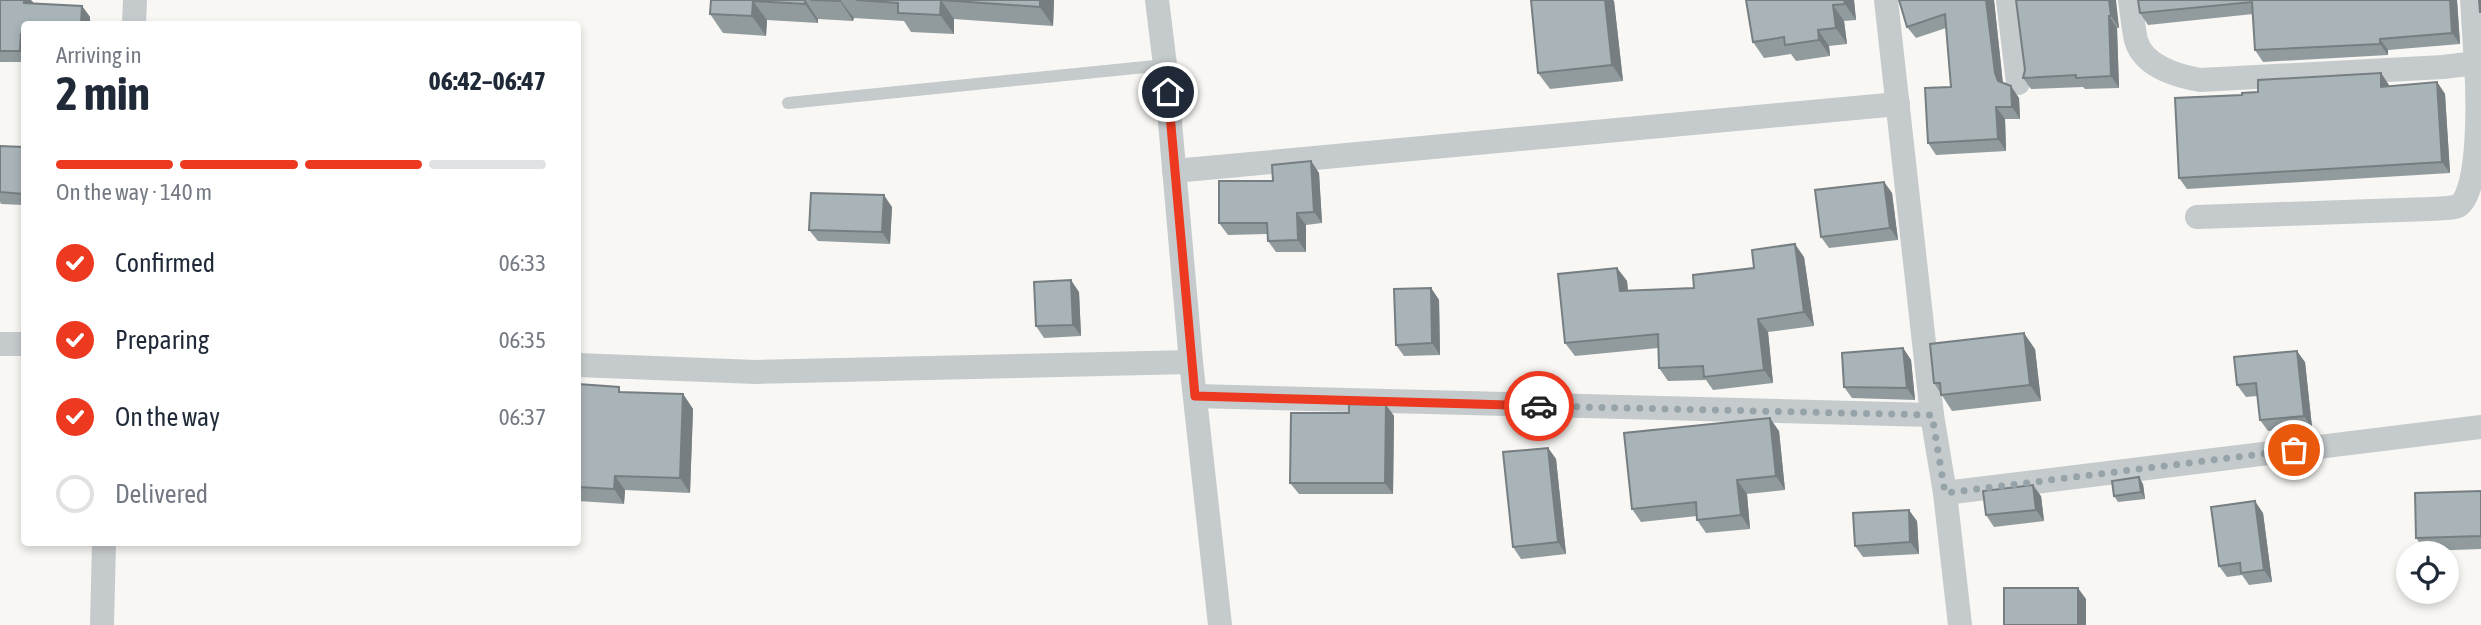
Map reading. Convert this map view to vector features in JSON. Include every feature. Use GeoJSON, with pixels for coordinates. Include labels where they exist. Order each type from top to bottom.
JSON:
{"type":"FeatureCollection","features":[{"type":"Feature","properties":{"kind":"street"},"geometry":{"type":"LineString","coordinates":[[134,21],[135,0]]}},
{"type":"Feature","properties":{"kind":"street"},"geometry":{"type":"LineString","coordinates":[[1157,0],[1191,362],[1220,625]]}},
{"type":"Feature","properties":{"kind":"street"},"geometry":{"type":"LineString","coordinates":[[1886,0],[1932,415],[1945,493],[1960,625]]}},
{"type":"Feature","properties":{"kind":"street"},"geometry":{"type":"LineString","coordinates":[[2008,0],[2018,83]]}},
{"type":"Feature","properties":{"kind":"street"},"geometry":{"type":"LineString","coordinates":[[2130,0],[2136,43],[2148,58],[2177,76],[2200,80],[2476,63]]}},
{"type":"Feature","properties":{"kind":"street"},"geometry":{"type":"LineString","coordinates":[[2197,217],[2430,209],[2458,205],[2470,195],[2476,183],[2480,163],[2481,134],[2472,0]]}},
{"type":"Feature","properties":{"kind":"street"},"geometry":{"type":"LineString","coordinates":[[1174,172],[1898,104]]}},
{"type":"Feature","properties":{"kind":"street"},"geometry":{"type":"LineString","coordinates":[[0,344],[21,344]]}},
{"type":"Feature","properties":{"kind":"street"},"geometry":{"type":"LineString","coordinates":[[581,365],[755,372],[1191,362]]}},
{"type":"Feature","properties":{"kind":"street"},"geometry":{"type":"LineString","coordinates":[[1195,396],[1932,415]]}},
{"type":"Feature","properties":{"kind":"street"},"geometry":{"type":"LineString","coordinates":[[1945,493],[2481,427]]}},
{"type":"Feature","properties":{"kind":"street"},"geometry":{"type":"LineString","coordinates":[[102,625],[104,546]]}},
{"type":"Feature","properties":{"kind":"lane"},"geometry":{"type":"LineString","coordinates":[[788,103],[1165,65]]}},
{"type":"Feature","properties":{"kind":"building"},"geometry":{"type":"Polygon","coordinates":[[[0,0],[82,6],[81,21],[21,21],[20,51],[0,51],[0,0]]]}},
{"type":"Feature","properties":{"kind":"building"},"geometry":{"type":"Polygon","coordinates":[[[711,0],[805,0],[805,4],[753,1],[752,16],[710,14],[711,0]]]}},
{"type":"Feature","properties":{"kind":"building"},"geometry":{"type":"Polygon","coordinates":[[[856,0],[941,0],[940,15],[898,13],[898,3],[856,0]]]}},
{"type":"Feature","properties":{"kind":"building"},"geometry":{"type":"Polygon","coordinates":[[[941,0],[1040,0],[1040,7],[941,0]]]}},
{"type":"Feature","properties":{"kind":"building"},"geometry":{"type":"Polygon","coordinates":[[[1531,0],[1605,0],[1612,65],[1538,73],[1531,0]]]}},
{"type":"Feature","properties":{"kind":"building"},"geometry":{"type":"Polygon","coordinates":[[[1746,0],[1844,0],[1845,4],[1833,5],[1836,28],[1818,30],[1819,40],[1785,45],[1784,37],[1753,42],[1746,0]]]}},
{"type":"Feature","properties":{"kind":"building"},"geometry":{"type":"Polygon","coordinates":[[[1899,0],[1986,0],[1995,73],[1998,81],[2011,86],[2012,107],[1996,107],[1998,139],[1928,143],[1925,88],[1951,87],[1945,14],[1907,27],[1899,0]]]}},
{"type":"Feature","properties":{"kind":"building"},"geometry":{"type":"Polygon","coordinates":[[[2016,0],[2109,0],[2111,76],[2023,78],[2025,70],[2016,0]]]}},
{"type":"Feature","properties":{"kind":"building"},"geometry":{"type":"Polygon","coordinates":[[[2138,0],[2450,0],[2452,33],[2380,39],[2380,44],[2255,50],[2252,2],[2140,13],[2138,0]]]}},
{"type":"Feature","properties":{"kind":"building"},"geometry":{"type":"Polygon","coordinates":[[[2381,73],[2381,87],[2437,82],[2442,162],[2179,178],[2175,98],[2258,92],[2258,80],[2381,73]]]}},
{"type":"Feature","properties":{"kind":"building"},"geometry":{"type":"Polygon","coordinates":[[[0,146],[21,147],[21,194],[0,192],[0,146]]]}},
{"type":"Feature","properties":{"kind":"building"},"geometry":{"type":"Polygon","coordinates":[[[1311,161],[1314,212],[1297,213],[1298,240],[1268,241],[1267,223],[1219,223],[1219,181],[1273,181],[1272,165],[1311,161]]]}},
{"type":"Feature","properties":{"kind":"building"},"geometry":{"type":"Polygon","coordinates":[[[1884,182],[1890,228],[1821,237],[1815,190],[1884,182]]]}},
{"type":"Feature","properties":{"kind":"building"},"geometry":{"type":"Polygon","coordinates":[[[811,193],[884,195],[882,232],[809,230],[811,193]]]}},
{"type":"Feature","properties":{"kind":"building"},"geometry":{"type":"Polygon","coordinates":[[[1795,244],[1804,312],[1758,319],[1764,370],[1704,377],[1703,366],[1659,368],[1658,334],[1565,343],[1558,274],[1617,268],[1620,291],[1694,288],[1693,275],[1754,268],[1752,250],[1795,244]]]}},
{"type":"Feature","properties":{"kind":"building"},"geometry":{"type":"Polygon","coordinates":[[[1071,280],[1073,325],[1036,326],[1034,282],[1071,280]]]}},
{"type":"Feature","properties":{"kind":"building"},"geometry":{"type":"Polygon","coordinates":[[[1431,288],[1432,343],[1396,345],[1394,289],[1431,288]]]}},
{"type":"Feature","properties":{"kind":"building"},"geometry":{"type":"Polygon","coordinates":[[[2024,333],[2030,385],[1941,395],[1940,383],[1934,383],[1930,344],[2024,333]]]}},
{"type":"Feature","properties":{"kind":"building"},"geometry":{"type":"Polygon","coordinates":[[[1903,348],[1907,388],[1844,387],[1842,353],[1903,348]]]}},
{"type":"Feature","properties":{"kind":"building"},"geometry":{"type":"Polygon","coordinates":[[[2297,351],[2304,416],[2260,420],[2256,383],[2237,385],[2234,357],[2297,351]]]}},
{"type":"Feature","properties":{"kind":"building"},"geometry":{"type":"Polygon","coordinates":[[[581,384],[619,387],[619,392],[683,394],[680,478],[615,476],[614,489],[581,487],[581,384]]]}},
{"type":"Feature","properties":{"kind":"building"},"geometry":{"type":"Polygon","coordinates":[[[1349,404],[1386,405],[1385,483],[1290,483],[1291,413],[1349,413],[1349,404]]]}},
{"type":"Feature","properties":{"kind":"building"},"geometry":{"type":"Polygon","coordinates":[[[1770,418],[1776,476],[1737,480],[1741,515],[1697,520],[1696,502],[1632,509],[1624,433],[1770,418]]]}},
{"type":"Feature","properties":{"kind":"building"},"geometry":{"type":"Polygon","coordinates":[[[1548,448],[1558,542],[1513,547],[1503,452],[1548,448]]]}},
{"type":"Feature","properties":{"kind":"building"},"geometry":{"type":"Polygon","coordinates":[[[2139,477],[2141,492],[2114,496],[2112,481],[2139,477]]]}},
{"type":"Feature","properties":{"kind":"building"},"geometry":{"type":"Polygon","coordinates":[[[2033,485],[2036,510],[1986,515],[1983,491],[2033,485]]]}},
{"type":"Feature","properties":{"kind":"building"},"geometry":{"type":"Polygon","coordinates":[[[2481,491],[2481,536],[2416,538],[2415,493],[2481,491]]]}},
{"type":"Feature","properties":{"kind":"building"},"geometry":{"type":"Polygon","coordinates":[[[2255,501],[2264,570],[2241,573],[2240,563],[2219,566],[2211,507],[2255,501]]]}},
{"type":"Feature","properties":{"kind":"building"},"geometry":{"type":"Polygon","coordinates":[[[1909,510],[1910,542],[1855,546],[1853,513],[1909,510]]]}},
{"type":"Feature","properties":{"kind":"building"},"geometry":{"type":"Polygon","coordinates":[[[2004,588],[2078,588],[2078,625],[2004,625],[2004,588]]]}},
{"type":"Feature","properties":{"kind":"way so far"},"geometry":{"type":"LineString","coordinates":[[1539,406],[1932,415],[1945,493],[2294,450]]}},
{"type":"Feature","properties":{"kind":"route"},"geometry":{"type":"LineString","coordinates":[[1168,92],[1195,396],[1539,406]]}}]}
